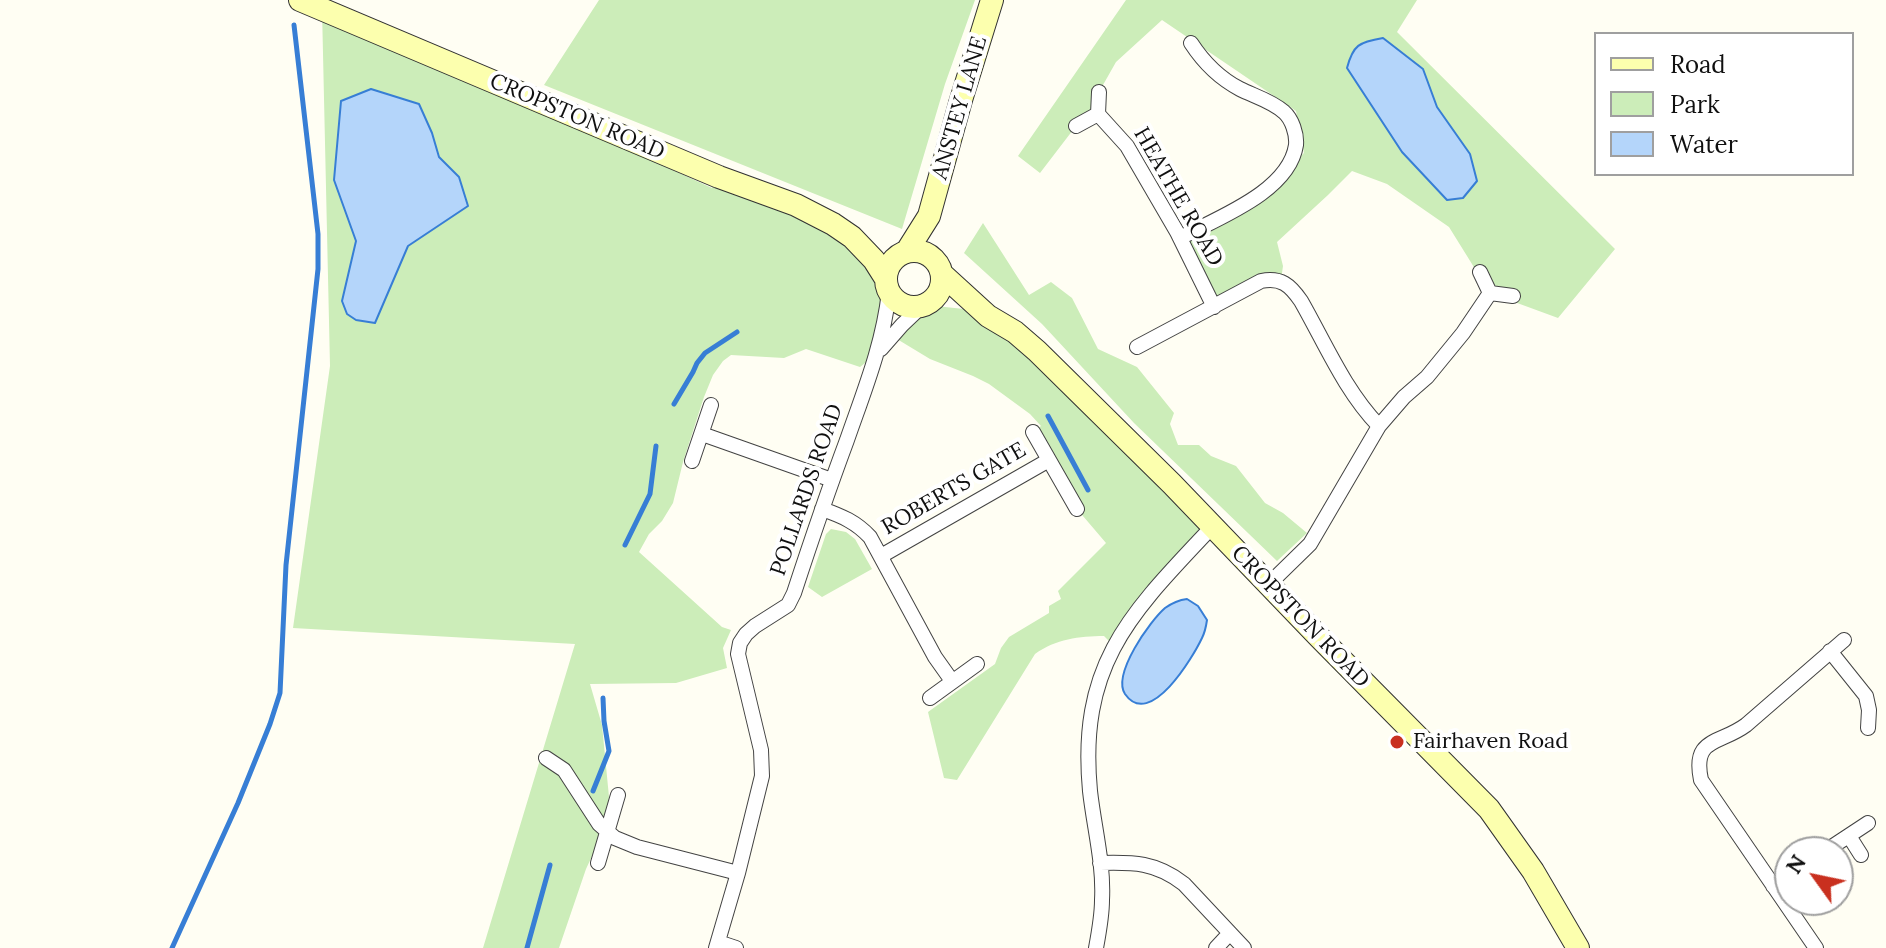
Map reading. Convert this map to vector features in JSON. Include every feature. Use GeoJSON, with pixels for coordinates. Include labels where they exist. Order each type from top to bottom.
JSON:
{"type":"FeatureCollection","features":[{"type":"Feature","properties":{"kind":"street","name":"CROPSTON ROAD"},"geometry":{"type":"LineString","coordinates":[[300,0],[719,177],[796,205],[852,237],[874,260],[895,300],[903,305],[964,309],[988,316]]}},
{"type":"Feature","properties":{"kind":"street","name":"ANSTEY LANE"},"geometry":{"type":"LineString","coordinates":[[903,253],[929,216],[992,0]]}},
{"type":"Feature","properties":{"kind":"street"},"geometry":{"type":"LineString","coordinates":[[1180,238],[1263,193],[1282,176],[1297,141],[1284,112],[1216,73],[1201,59],[1191,43]]}},
{"type":"Feature","properties":{"kind":"street"},"geometry":{"type":"LineString","coordinates":[[1076,126],[1098,114],[1099,92]]}},
{"type":"Feature","properties":{"kind":"street","name":"HEATHE ROAD"},"geometry":{"type":"LineString","coordinates":[[1098,114],[1127,146],[1180,238],[1214,307]]}},
{"type":"Feature","properties":{"kind":"street","name":"ANSTEY LANE"},"geometry":{"type":"LineString","coordinates":[[929,216],[939,267]]}},
{"type":"Feature","properties":{"kind":"street","name":"CROPSTON ROAD"},"geometry":{"type":"LineString","coordinates":[[852,237],[903,253],[927,253],[988,316],[1015,332],[1037,351],[1172,484],[1489,809],[1533,871],[1578,948]]}},
{"type":"Feature","properties":{"kind":"street"},"geometry":{"type":"LineString","coordinates":[[887,286],[887,270],[903,253]]}},
{"type":"Feature","properties":{"kind":"street"},"geometry":{"type":"LineString","coordinates":[[924,306],[940,293],[943,284],[939,267]]}},
{"type":"Feature","properties":{"kind":"street"},"geometry":{"type":"LineString","coordinates":[[1480,272],[1490,293]]}},
{"type":"Feature","properties":{"kind":"street"},"geometry":{"type":"LineString","coordinates":[[1137,347],[1261,281],[1281,280],[1291,287],[1353,394],[1379,426]]}},
{"type":"Feature","properties":{"kind":"street","name":"POLLARDS ROAD"},"geometry":{"type":"LineString","coordinates":[[717,945],[762,776],[761,750],[738,654],[740,643],[755,626],[788,605],[794,593],[879,352],[886,318],[887,286]]}},
{"type":"Feature","properties":{"kind":"street"},"geometry":{"type":"LineString","coordinates":[[1490,293],[1513,296]]}},
{"type":"Feature","properties":{"kind":"street"},"geometry":{"type":"LineString","coordinates":[[1268,585],[1310,544],[1379,426],[1404,397],[1427,377],[1490,293]]}},
{"type":"Feature","properties":{"kind":"street","name":"POLLARDS ROAD"},"geometry":{"type":"LineString","coordinates":[[879,352],[902,325],[924,306]]}},
{"type":"Feature","properties":{"kind":"street"},"geometry":{"type":"LineString","coordinates":[[692,461],[711,405]]}},
{"type":"Feature","properties":{"kind":"street","name":"ROBERTS GATE"},"geometry":{"type":"LineString","coordinates":[[1033,432],[1077,509]]}},
{"type":"Feature","properties":{"kind":"street"},"geometry":{"type":"LineString","coordinates":[[702,434],[832,480]]}},
{"type":"Feature","properties":{"kind":"street","name":"ROBERTS GATE"},"geometry":{"type":"LineString","coordinates":[[881,556],[1049,460]]}},
{"type":"Feature","properties":{"kind":"street"},"geometry":{"type":"LineString","coordinates":[[822,509],[846,517],[870,537],[935,657],[952,681]]}},
{"type":"Feature","properties":{"kind":"street"},"geometry":{"type":"LineString","coordinates":[[1096,948],[1102,898],[1088,734],[1099,679],[1114,646],[1138,607],[1212,527]]}},
{"type":"Feature","properties":{"kind":"street"},"geometry":{"type":"LineString","coordinates":[[1816,948],[1701,780],[1699,755],[1708,744],[1736,733],[1844,640]]}},
{"type":"Feature","properties":{"kind":"street"},"geometry":{"type":"LineString","coordinates":[[1830,651],[1866,696],[1868,728]]}},
{"type":"Feature","properties":{"kind":"street"},"geometry":{"type":"LineString","coordinates":[[930,698],[977,664]]}},
{"type":"Feature","properties":{"kind":"street"},"geometry":{"type":"LineString","coordinates":[[546,758],[564,770],[599,824],[623,842],[738,873]]}},
{"type":"Feature","properties":{"kind":"street"},"geometry":{"type":"LineString","coordinates":[[598,863],[618,795]]}},
{"type":"Feature","properties":{"kind":"street"},"geometry":{"type":"LineString","coordinates":[[1849,836],[1868,823]]}},
{"type":"Feature","properties":{"kind":"street"},"geometry":{"type":"LineString","coordinates":[[1854,844],[1861,855]]}},
{"type":"Feature","properties":{"kind":"street"},"geometry":{"type":"LineString","coordinates":[[1100,863],[1134,862],[1172,875],[1244,948]]}},
{"type":"Feature","properties":{"kind":"street"},"geometry":{"type":"LineString","coordinates":[[1216,948],[1230,933]]}},
{"type":"Feature","properties":{"kind":"street"},"geometry":{"type":"LineString","coordinates":[[717,945],[736,948]]}},
{"type":"Feature","properties":{"kind":"green space"},"geometry":{"type":"Polygon","coordinates":[[[599,0],[975,0],[945,84],[902,229],[544,85],[599,0]]]}},
{"type":"Feature","properties":{"kind":"green space"},"geometry":{"type":"Polygon","coordinates":[[[1126,0],[1417,0],[1397,32],[1615,249],[1558,318],[1490,293],[1449,227],[1387,184],[1352,171],[1277,242],[1283,266],[1281,280],[1212,302],[1186,240],[1249,201],[1304,153],[1296,111],[1162,20],[1116,62],[1099,92],[1098,114],[1076,126],[1040,173],[1018,156],[1126,0]]]}},
{"type":"Feature","properties":{"kind":"green space"},"geometry":{"type":"Polygon","coordinates":[[[322,9],[712,188],[715,179],[796,205],[886,279],[879,352],[860,367],[806,349],[784,358],[731,355],[713,375],[683,462],[673,503],[639,552],[722,627],[731,630],[723,648],[727,668],[676,683],[590,684],[602,725],[609,797],[606,826],[586,869],[559,948],[483,948],[575,644],[293,628],[330,366],[322,9]]]}},
{"type":"Feature","properties":{"kind":"green space"},"geometry":{"type":"Polygon","coordinates":[[[983,223],[1029,295],[1051,282],[1072,298],[1098,349],[1137,367],[1174,413],[1170,424],[1178,445],[1199,445],[1211,456],[1236,466],[1265,503],[1307,533],[1277,561],[1134,423],[1042,324],[964,253],[983,223]]]}},
{"type":"Feature","properties":{"kind":"green space"},"geometry":{"type":"Polygon","coordinates":[[[926,305],[964,309],[988,316],[1212,527],[1114,646],[1104,636],[1086,637],[1059,642],[1035,654],[957,780],[944,778],[928,712],[995,664],[1009,637],[1049,613],[1049,606],[1061,599],[1058,591],[1106,543],[1077,509],[1033,432],[1041,426],[1030,414],[989,384],[930,359],[892,336],[926,305]]]}},
{"type":"Feature","properties":{"kind":"green space"},"geometry":{"type":"Polygon","coordinates":[[[831,529],[846,532],[855,539],[872,569],[822,597],[808,587],[826,534],[831,529]]]}},
{"type":"Feature","properties":{"kind":"water"},"geometry":{"type":"Polygon","coordinates":[[[1383,38],[1423,69],[1437,107],[1470,154],[1477,181],[1463,198],[1447,200],[1402,152],[1347,68],[1358,46],[1383,38]]]}},
{"type":"Feature","properties":{"kind":"water"},"geometry":{"type":"Polygon","coordinates":[[[371,89],[419,104],[439,157],[459,177],[468,206],[408,246],[375,323],[356,320],[347,314],[342,301],[356,241],[334,180],[341,101],[371,89]]]}},
{"type":"Feature","properties":{"kind":"water"},"geometry":{"type":"Polygon","coordinates":[[[1187,599],[1198,606],[1207,620],[1202,638],[1170,687],[1146,703],[1135,703],[1125,694],[1122,685],[1134,648],[1165,608],[1187,599]]]}},
{"type":"Feature","properties":{"kind":"waterway"},"geometry":{"type":"LineString","coordinates":[[172,948],[238,803],[280,693],[286,565],[318,269],[318,234],[294,25]]}},
{"type":"Feature","properties":{"kind":"waterway"},"geometry":{"type":"LineString","coordinates":[[674,404],[705,353],[737,332]]}},
{"type":"Feature","properties":{"kind":"waterway"},"geometry":{"type":"LineString","coordinates":[[1048,416],[1088,490]]}},
{"type":"Feature","properties":{"kind":"waterway"},"geometry":{"type":"LineString","coordinates":[[625,545],[650,494],[656,446]]}},
{"type":"Feature","properties":{"kind":"waterway"},"geometry":{"type":"LineString","coordinates":[[593,791],[609,751],[603,698]]}},
{"type":"Feature","properties":{"kind":"waterway"},"geometry":{"type":"LineString","coordinates":[[527,948],[550,865]]}},
{"type":"Feature","properties":{"kind":"place","name":"Fairhaven Road"},"geometry":{"type":"Point","coordinates":[1397,742]}}]}
